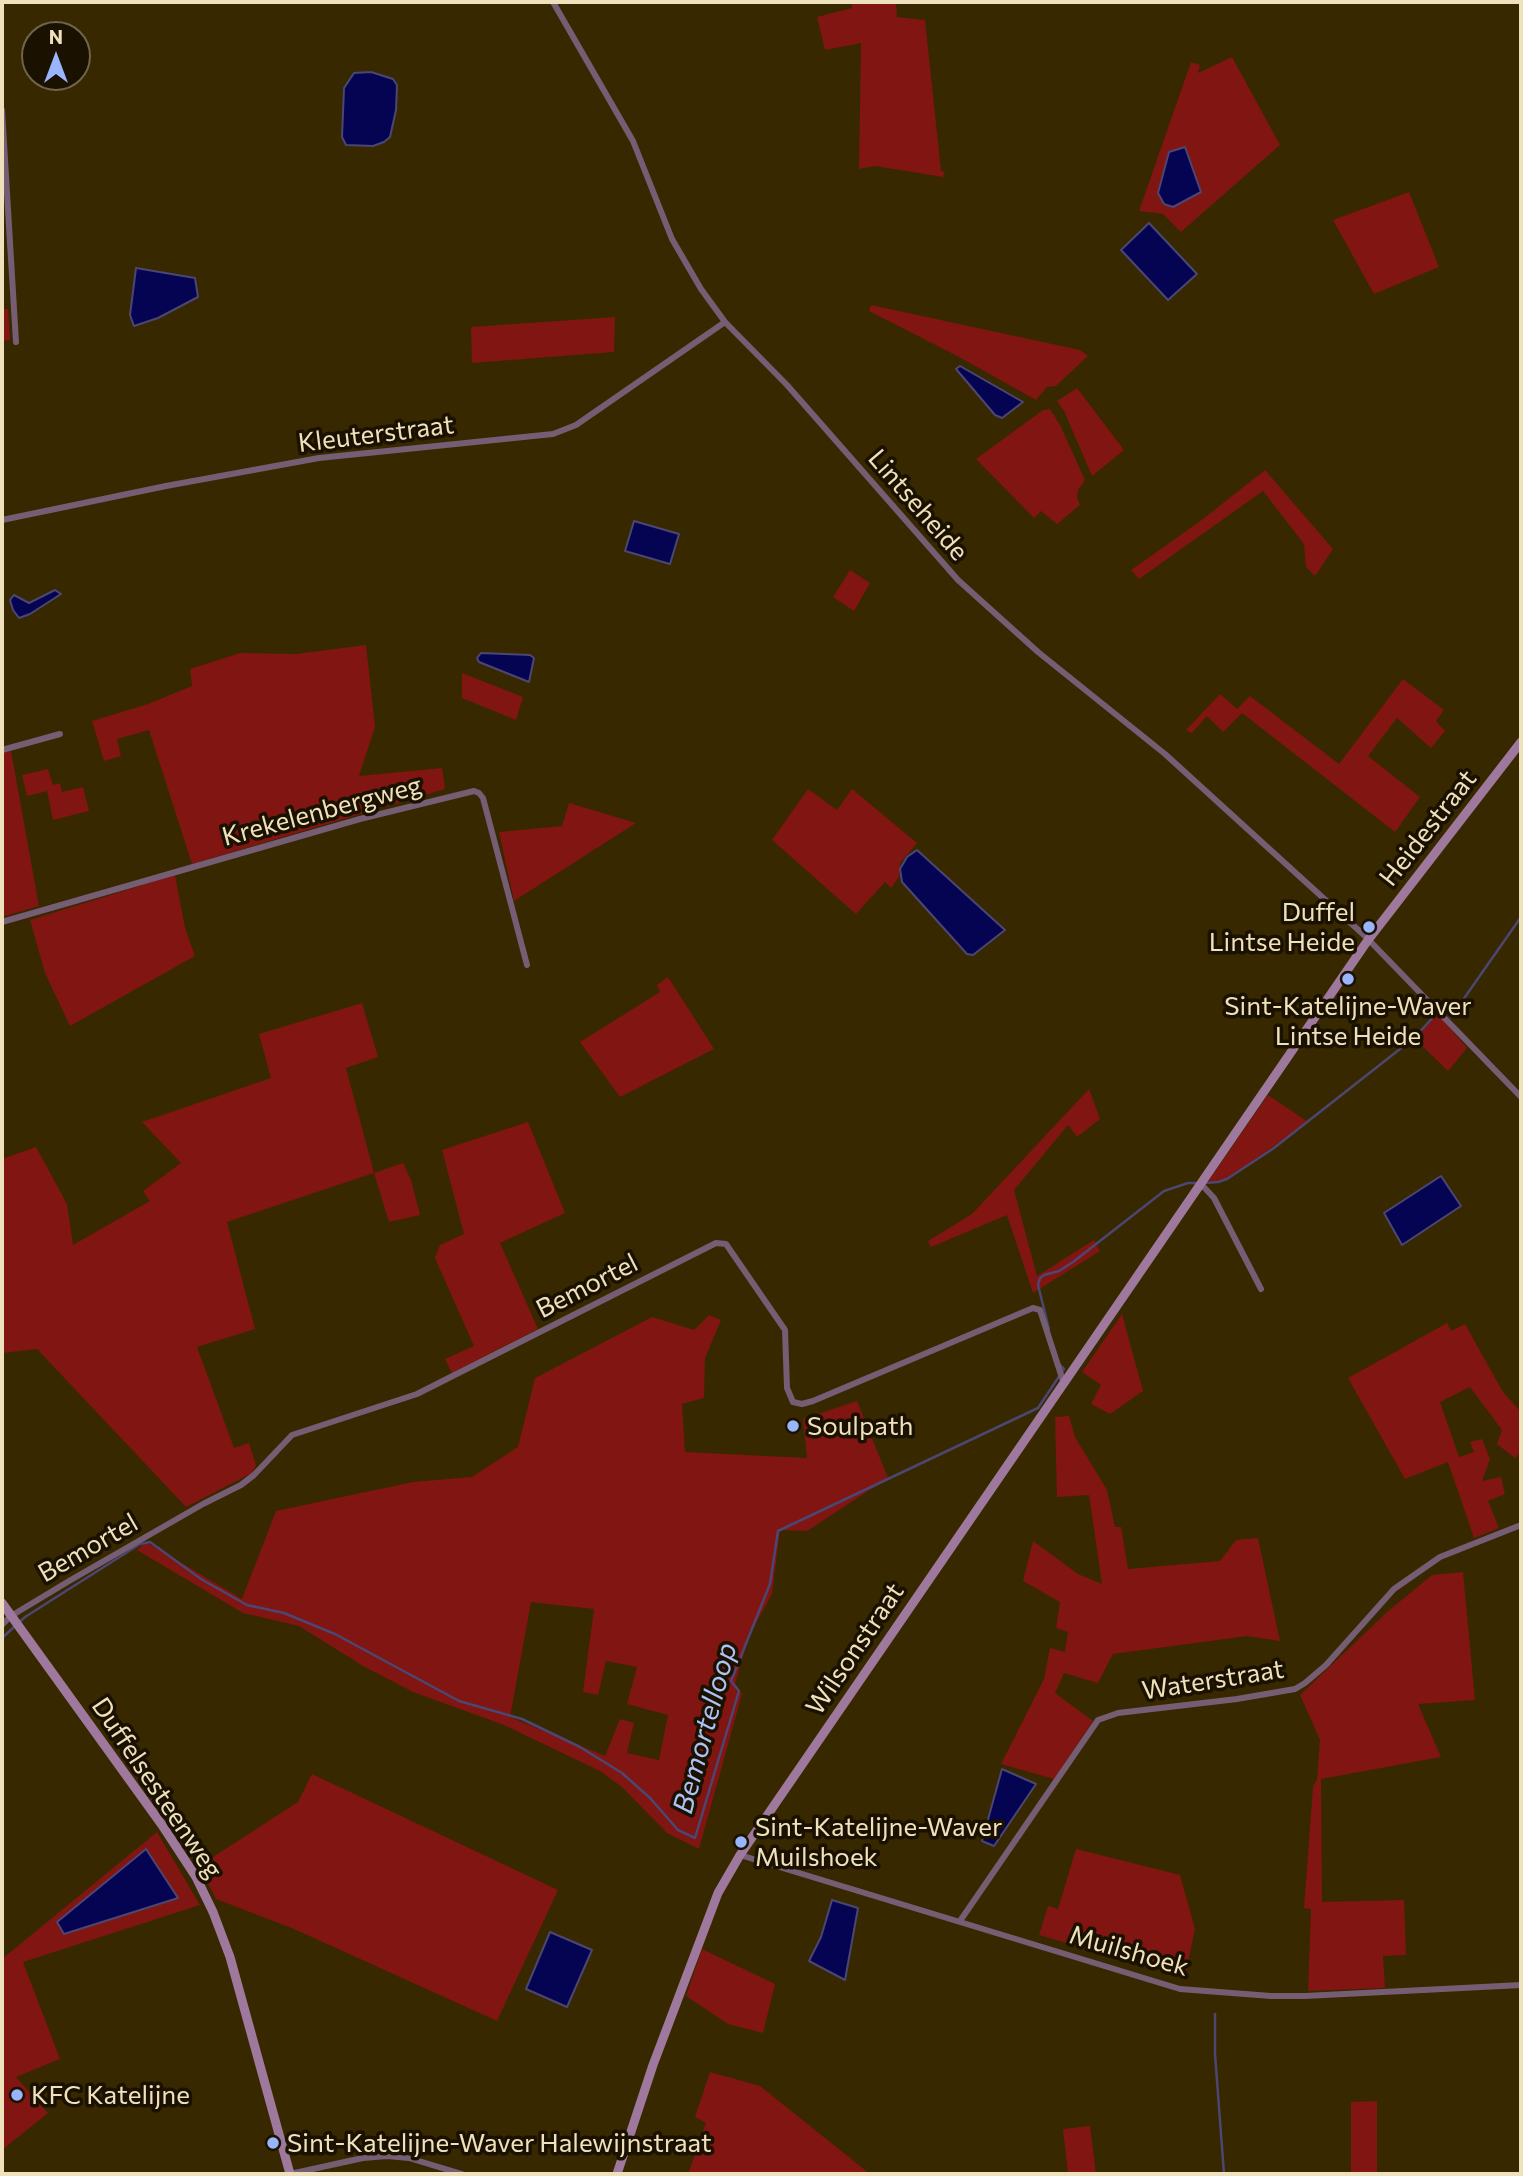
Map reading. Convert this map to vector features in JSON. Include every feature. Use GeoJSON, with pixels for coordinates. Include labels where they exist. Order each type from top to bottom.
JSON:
{"type":"FeatureCollection","features":[{"type":"Feature","properties":{"kind":"street","name":"Lintseheide"},"geometry":{"type":"LineString","coordinates":[[553,2],[633,141],[678,250],[725,322],[787,385],[958,580],[1038,652],[1164,754],[1368,940]]}},
{"type":"Feature","properties":{"kind":"street"},"geometry":{"type":"LineString","coordinates":[[2,110],[16,342]]}},
{"type":"Feature","properties":{"kind":"street","name":"Kleuterstraat"},"geometry":{"type":"LineString","coordinates":[[2,520],[319,458],[561,432],[576,425],[725,322]]}},
{"type":"Feature","properties":{"kind":"street"},"geometry":{"type":"LineString","coordinates":[[2,750],[60,734]]}},
{"type":"Feature","properties":{"kind":"street","name":"Heidestraat"},"geometry":{"type":"LineString","coordinates":[[1368,940],[1521,742]]}},
{"type":"Feature","properties":{"kind":"street","name":"Krekelenbergweg"},"geometry":{"type":"LineString","coordinates":[[2,922],[360,819],[474,791],[483,798],[527,965]]}},
{"type":"Feature","properties":{"kind":"street"},"geometry":{"type":"LineString","coordinates":[[1368,940],[1521,1097]]}},
{"type":"Feature","properties":{"kind":"street","name":"Wilsonstraat"},"geometry":{"type":"LineString","coordinates":[[617,2174],[653,2064],[718,1893],[740,1855],[1368,940]]}},
{"type":"Feature","properties":{"kind":"street"},"geometry":{"type":"LineString","coordinates":[[1201,1184],[1214,1198],[1261,1289]]}},
{"type":"Feature","properties":{"kind":"street","name":"Bemortel"},"geometry":{"type":"LineString","coordinates":[[11,1615],[203,1504],[241,1485],[292,1435],[417,1394],[716,1242],[726,1244],[785,1330],[787,1388],[793,1402],[802,1404],[813,1401],[1034,1308],[1040,1310],[1064,1384]]}},
{"type":"Feature","properties":{"kind":"street","name":"Waterstraat"},"geometry":{"type":"LineString","coordinates":[[960,1921],[1098,1720],[1118,1713],[1237,1699],[1295,1689],[1326,1665],[1394,1589],[1440,1557],[1521,1525]]}},
{"type":"Feature","properties":{"kind":"street","name":"Duffelsesteenweg"},"geometry":{"type":"LineString","coordinates":[[2,1603],[163,1825],[208,1900],[244,2002],[290,2174]]}},
{"type":"Feature","properties":{"kind":"street"},"geometry":{"type":"LineString","coordinates":[[2,1625],[11,1615]]}},
{"type":"Feature","properties":{"kind":"street","name":"Muilshoek"},"geometry":{"type":"LineString","coordinates":[[740,1855],[1180,1989],[1305,1996],[1521,1985]]}},
{"type":"Feature","properties":{"kind":"street"},"geometry":{"type":"LineString","coordinates":[[290,2174],[363,2158],[387,2156],[410,2158],[462,2174]]}},
{"type":"Feature","properties":{"kind":"shaded area"},"geometry":{"type":"Polygon","coordinates":[[[851,2],[896,2],[897,17],[925,20],[941,171],[945,172],[943,177],[875,166],[859,169],[861,43],[825,50],[817,17],[852,8],[851,2]]]}},
{"type":"Feature","properties":{"kind":"shaded area"},"geometry":{"type":"Polygon","coordinates":[[[1232,57],[1280,145],[1181,232],[1163,214],[1139,211],[1191,62],[1200,65],[1198,73],[1232,57]]]}},
{"type":"Feature","properties":{"kind":"shaded area"},"geometry":{"type":"Polygon","coordinates":[[[371,72],[393,79],[397,85],[396,110],[390,137],[373,146],[346,145],[342,137],[344,88],[354,73],[371,72]]]}},
{"type":"Feature","properties":{"kind":"shaded area"},"geometry":{"type":"Polygon","coordinates":[[[1185,147],[1201,192],[1173,207],[1164,204],[1158,193],[1169,152],[1185,147]]]}},
{"type":"Feature","properties":{"kind":"shaded area"},"geometry":{"type":"Polygon","coordinates":[[[1409,192],[1439,267],[1374,294],[1333,220],[1409,192]]]}},
{"type":"Feature","properties":{"kind":"shaded area"},"geometry":{"type":"Polygon","coordinates":[[[1149,223],[1197,274],[1168,300],[1121,250],[1149,223]]]}},
{"type":"Feature","properties":{"kind":"shaded area"},"geometry":{"type":"Polygon","coordinates":[[[136,268],[195,278],[198,297],[158,318],[134,326],[130,315],[136,268]]]}},
{"type":"Feature","properties":{"kind":"shaded area"},"geometry":{"type":"Polygon","coordinates":[[[871,305],[1080,350],[1088,356],[1056,386],[1047,387],[1036,400],[869,311],[871,305]]]}},
{"type":"Feature","properties":{"kind":"shaded area"},"geometry":{"type":"Polygon","coordinates":[[[2,309],[8,309],[10,340],[2,341],[2,309]]]}},
{"type":"Feature","properties":{"kind":"shaded area"},"geometry":{"type":"Polygon","coordinates":[[[615,317],[614,352],[472,363],[471,327],[615,317]]]}},
{"type":"Feature","properties":{"kind":"shaded area"},"geometry":{"type":"Polygon","coordinates":[[[960,366],[1023,402],[1002,418],[995,415],[956,369],[960,366]]]}},
{"type":"Feature","properties":{"kind":"shaded area"},"geometry":{"type":"Polygon","coordinates":[[[1077,388],[1124,450],[1092,476],[1064,411],[1057,401],[1077,388]]]}},
{"type":"Feature","properties":{"kind":"shaded area"},"geometry":{"type":"Polygon","coordinates":[[[1050,409],[1085,480],[1078,490],[1080,505],[1057,524],[1041,511],[1034,518],[976,459],[1043,410],[1050,409]]]}},
{"type":"Feature","properties":{"kind":"shaded area"},"geometry":{"type":"Polygon","coordinates":[[[1265,470],[1333,549],[1315,576],[1306,567],[1304,544],[1263,491],[1139,579],[1131,570],[1199,522],[1265,470]]]}},
{"type":"Feature","properties":{"kind":"shaded area"},"geometry":{"type":"Polygon","coordinates":[[[634,521],[679,534],[670,564],[625,551],[634,521]]]}},
{"type":"Feature","properties":{"kind":"shaded area"},"geometry":{"type":"Polygon","coordinates":[[[850,570],[870,583],[854,611],[833,597],[850,570]]]}},
{"type":"Feature","properties":{"kind":"shaded area"},"geometry":{"type":"Polygon","coordinates":[[[55,590],[61,594],[30,614],[19,618],[13,610],[10,600],[14,595],[29,603],[55,590]]]}},
{"type":"Feature","properties":{"kind":"shaded area"},"geometry":{"type":"Polygon","coordinates":[[[366,645],[375,727],[359,776],[442,768],[445,789],[192,864],[149,730],[117,739],[121,756],[104,761],[92,721],[148,704],[192,686],[190,669],[240,653],[296,654],[366,645]]]}},
{"type":"Feature","properties":{"kind":"shaded area"},"geometry":{"type":"Polygon","coordinates":[[[481,653],[530,655],[534,658],[529,682],[479,662],[477,658],[481,653]]]}},
{"type":"Feature","properties":{"kind":"shaded area"},"geometry":{"type":"Polygon","coordinates":[[[462,673],[523,697],[516,720],[462,698],[462,673]]]}},
{"type":"Feature","properties":{"kind":"shaded area"},"geometry":{"type":"Polygon","coordinates":[[[1403,679],[1444,710],[1436,721],[1445,731],[1431,748],[1397,718],[1368,756],[1420,797],[1395,832],[1242,713],[1223,732],[1207,716],[1192,733],[1186,730],[1220,694],[1237,709],[1250,696],[1339,764],[1403,679]]]}},
{"type":"Feature","properties":{"kind":"shaded area"},"geometry":{"type":"Polygon","coordinates":[[[11,751],[39,906],[2,917],[2,753],[11,751]]]}},
{"type":"Feature","properties":{"kind":"shaded area"},"geometry":{"type":"Polygon","coordinates":[[[48,769],[53,785],[60,783],[62,792],[83,787],[89,811],[53,820],[47,791],[27,796],[22,775],[48,769]]]}},
{"type":"Feature","properties":{"kind":"shaded area"},"geometry":{"type":"Polygon","coordinates":[[[808,789],[837,810],[852,789],[917,843],[900,863],[899,877],[891,888],[885,882],[856,914],[772,840],[808,789]]]}},
{"type":"Feature","properties":{"kind":"shaded area"},"geometry":{"type":"Polygon","coordinates":[[[569,803],[636,823],[514,901],[499,832],[562,826],[569,803]]]}},
{"type":"Feature","properties":{"kind":"shaded area"},"geometry":{"type":"Polygon","coordinates":[[[917,850],[1005,930],[973,955],[967,954],[902,882],[900,869],[907,857],[917,850]]]}},
{"type":"Feature","properties":{"kind":"shaded area"},"geometry":{"type":"Polygon","coordinates":[[[175,875],[185,928],[195,956],[70,1026],[45,973],[30,920],[175,875]]]}},
{"type":"Feature","properties":{"kind":"shaded area"},"geometry":{"type":"Polygon","coordinates":[[[668,977],[714,1049],[620,1097],[580,1042],[660,992],[657,985],[668,977]]]}},
{"type":"Feature","properties":{"kind":"shaded area"},"geometry":{"type":"Polygon","coordinates":[[[362,1003],[378,1057],[346,1068],[374,1173],[227,1222],[255,1329],[197,1347],[234,1448],[249,1443],[256,1465],[252,1473],[186,1507],[37,1349],[2,1353],[2,1159],[36,1147],[67,1204],[73,1245],[150,1201],[143,1191],[181,1163],[142,1122],[271,1078],[259,1034],[362,1003]]]}},
{"type":"Feature","properties":{"kind":"shaded area"},"geometry":{"type":"Polygon","coordinates":[[[1437,1013],[1467,1048],[1448,1071],[1414,1038],[1437,1013]]]}},
{"type":"Feature","properties":{"kind":"shaded area"},"geometry":{"type":"Polygon","coordinates":[[[1089,1089],[1100,1119],[1077,1137],[1068,1125],[1014,1190],[1037,1276],[1094,1240],[1100,1251],[1033,1293],[1007,1215],[931,1247],[928,1241],[972,1214],[1089,1089]]]}},
{"type":"Feature","properties":{"kind":"shaded area"},"geometry":{"type":"Polygon","coordinates":[[[1268,1095],[1308,1122],[1227,1179],[1207,1183],[1268,1095]]]}},
{"type":"Feature","properties":{"kind":"shaded area"},"geometry":{"type":"Polygon","coordinates":[[[528,1122],[565,1213],[500,1243],[538,1329],[452,1373],[445,1359],[474,1346],[435,1258],[440,1245],[464,1234],[442,1150],[528,1122]]]}},
{"type":"Feature","properties":{"kind":"shaded area"},"geometry":{"type":"Polygon","coordinates":[[[403,1163],[411,1180],[420,1215],[389,1222],[374,1173],[403,1163]]]}},
{"type":"Feature","properties":{"kind":"shaded area"},"geometry":{"type":"Polygon","coordinates":[[[1441,1176],[1461,1206],[1402,1245],[1384,1213],[1441,1176]]]}},
{"type":"Feature","properties":{"kind":"shaded area"},"geometry":{"type":"Polygon","coordinates":[[[1122,1314],[1143,1391],[1110,1414],[1091,1404],[1101,1385],[1082,1372],[1122,1314]]]}},
{"type":"Feature","properties":{"kind":"shaded area"},"geometry":{"type":"Polygon","coordinates":[[[709,1315],[721,1320],[705,1358],[704,1398],[682,1404],[685,1452],[807,1458],[803,1419],[857,1401],[888,1478],[807,1531],[780,1530],[772,1594],[749,1636],[735,1684],[742,1694],[699,1849],[667,1833],[622,1787],[600,1771],[504,1725],[413,1692],[363,1666],[299,1626],[243,1613],[137,1550],[146,1542],[242,1599],[276,1511],[413,1482],[472,1477],[518,1447],[535,1378],[652,1317],[694,1330],[709,1315]],[[531,1602],[510,1717],[605,1756],[620,1719],[634,1723],[627,1753],[659,1760],[668,1715],[627,1704],[637,1667],[606,1661],[598,1695],[583,1692],[594,1609],[531,1602]]]}},
{"type":"Feature","properties":{"kind":"shaded area"},"geometry":{"type":"Polygon","coordinates":[[[1447,1323],[1451,1331],[1465,1324],[1503,1392],[1521,1412],[1521,1452],[1515,1458],[1497,1444],[1502,1430],[1470,1387],[1440,1402],[1459,1457],[1474,1452],[1470,1442],[1482,1439],[1490,1459],[1482,1481],[1501,1477],[1505,1494],[1488,1501],[1499,1528],[1474,1538],[1448,1462],[1405,1479],[1348,1378],[1447,1323]]]}},
{"type":"Feature","properties":{"kind":"shaded area"},"geometry":{"type":"Polygon","coordinates":[[[1069,1416],[1075,1437],[1107,1490],[1115,1527],[1121,1527],[1128,1569],[1220,1561],[1236,1540],[1258,1538],[1280,1641],[1247,1636],[1113,1654],[1098,1683],[1064,1673],[1055,1693],[1093,1721],[1054,1779],[1001,1764],[1044,1679],[1050,1648],[1065,1652],[1068,1632],[1056,1628],[1060,1602],[1023,1581],[1033,1541],[1078,1574],[1102,1584],[1089,1495],[1057,1497],[1055,1417],[1069,1416]]]}},
{"type":"Feature","properties":{"kind":"shaded area"},"geometry":{"type":"Polygon","coordinates":[[[1463,1572],[1475,1700],[1418,1704],[1441,1757],[1321,1779],[1322,1902],[1404,1900],[1406,1955],[1383,1956],[1385,1988],[1308,1991],[1311,1909],[1304,1908],[1313,1787],[1317,1780],[1320,1740],[1300,1695],[1387,1612],[1432,1575],[1463,1572]]]}},
{"type":"Feature","properties":{"kind":"shaded area"},"geometry":{"type":"Polygon","coordinates":[[[1002,1769],[1036,1784],[994,1846],[982,1841],[1002,1769]]]}},
{"type":"Feature","properties":{"kind":"shaded area"},"geometry":{"type":"Polygon","coordinates":[[[312,1774],[558,1890],[497,2021],[294,1929],[216,1899],[199,1866],[298,1802],[312,1774]]]}},
{"type":"Feature","properties":{"kind":"shaded area"},"geometry":{"type":"Polygon","coordinates":[[[157,1832],[200,1905],[23,1962],[60,2059],[16,2077],[48,2113],[2,2150],[2,1959],[157,1832]]]}},
{"type":"Feature","properties":{"kind":"shaded area"},"geometry":{"type":"Polygon","coordinates":[[[146,1849],[178,1898],[64,1934],[57,1922],[146,1849]]]}},
{"type":"Feature","properties":{"kind":"shaded area"},"geometry":{"type":"Polygon","coordinates":[[[1076,1849],[1180,1875],[1195,1929],[1185,1977],[1039,1935],[1048,1906],[1058,1909],[1076,1849]]]}},
{"type":"Feature","properties":{"kind":"shaded area"},"geometry":{"type":"Polygon","coordinates":[[[832,1900],[858,1908],[845,1980],[809,1961],[821,1937],[832,1900]]]}},
{"type":"Feature","properties":{"kind":"shaded area"},"geometry":{"type":"Polygon","coordinates":[[[550,1932],[592,1950],[567,2007],[526,1989],[550,1932]]]}},
{"type":"Feature","properties":{"kind":"shaded area"},"geometry":{"type":"Polygon","coordinates":[[[702,1949],[775,1984],[763,2033],[728,2024],[686,1996],[702,1949]]]}},
{"type":"Feature","properties":{"kind":"shaded area"},"geometry":{"type":"Polygon","coordinates":[[[710,2072],[760,2086],[870,2174],[688,2174],[706,2123],[695,2117],[710,2072]]]}},
{"type":"Feature","properties":{"kind":"shaded area"},"geometry":{"type":"Polygon","coordinates":[[[1377,2101],[1377,2174],[1351,2174],[1351,2102],[1377,2101]]]}},
{"type":"Feature","properties":{"kind":"shaded area"},"geometry":{"type":"Polygon","coordinates":[[[1090,2126],[1096,2174],[1068,2174],[1063,2129],[1090,2126]]]}},
{"type":"Feature","properties":{"kind":"waterway","name":"Bemortelloop"},"geometry":{"type":"LineString","coordinates":[[1442,1008],[1451,1017],[1521,917]]}},
{"type":"Feature","properties":{"kind":"waterway","name":"Bemortelloop"},"geometry":{"type":"LineString","coordinates":[[1205,1183],[1227,1179],[1274,1148],[1414,1038],[1437,1013]]}},
{"type":"Feature","properties":{"kind":"waterway","name":"Bemortelloop"},"geometry":{"type":"LineString","coordinates":[[1049,1329],[1038,1285],[1040,1278],[1073,1262],[1164,1191],[1188,1183],[1198,1183]]}},
{"type":"Feature","properties":{"kind":"waterway","name":"Bemortelloop"},"geometry":{"type":"LineString","coordinates":[[2,1638],[25,1617],[140,1544],[150,1542],[201,1579],[247,1605],[284,1613],[335,1634],[459,1701],[522,1719],[580,1747],[622,1773],[650,1798],[678,1830],[695,1838],[739,1691],[731,1681],[770,1584],[778,1531],[1038,1408],[1064,1369],[1060,1365]]}},
{"type":"Feature","properties":{"kind":"waterway"},"geometry":{"type":"LineString","coordinates":[[1215,2014],[1215,2054],[1224,2174]]}},
{"type":"Feature","properties":{"kind":"place","name":"Duffel Lintse Heide"},"geometry":{"type":"Point","coordinates":[1369,927]}},
{"type":"Feature","properties":{"kind":"place","name":"Sint-Katelijne-Waver Lintse Heide"},"geometry":{"type":"Point","coordinates":[1348,979]}},
{"type":"Feature","properties":{"kind":"place","name":"Soulpath"},"geometry":{"type":"Point","coordinates":[793,1426]}},
{"type":"Feature","properties":{"kind":"place","name":"Sint-Katelijne-Waver Muilshoek"},"geometry":{"type":"Point","coordinates":[741,1842]}},
{"type":"Feature","properties":{"kind":"place","name":"KFC Katelijne"},"geometry":{"type":"Point","coordinates":[17,2095]}},
{"type":"Feature","properties":{"kind":"place","name":"Sint-Katelijne-Waver Halewijnstraat"},"geometry":{"type":"Point","coordinates":[273,2143]}}]}
